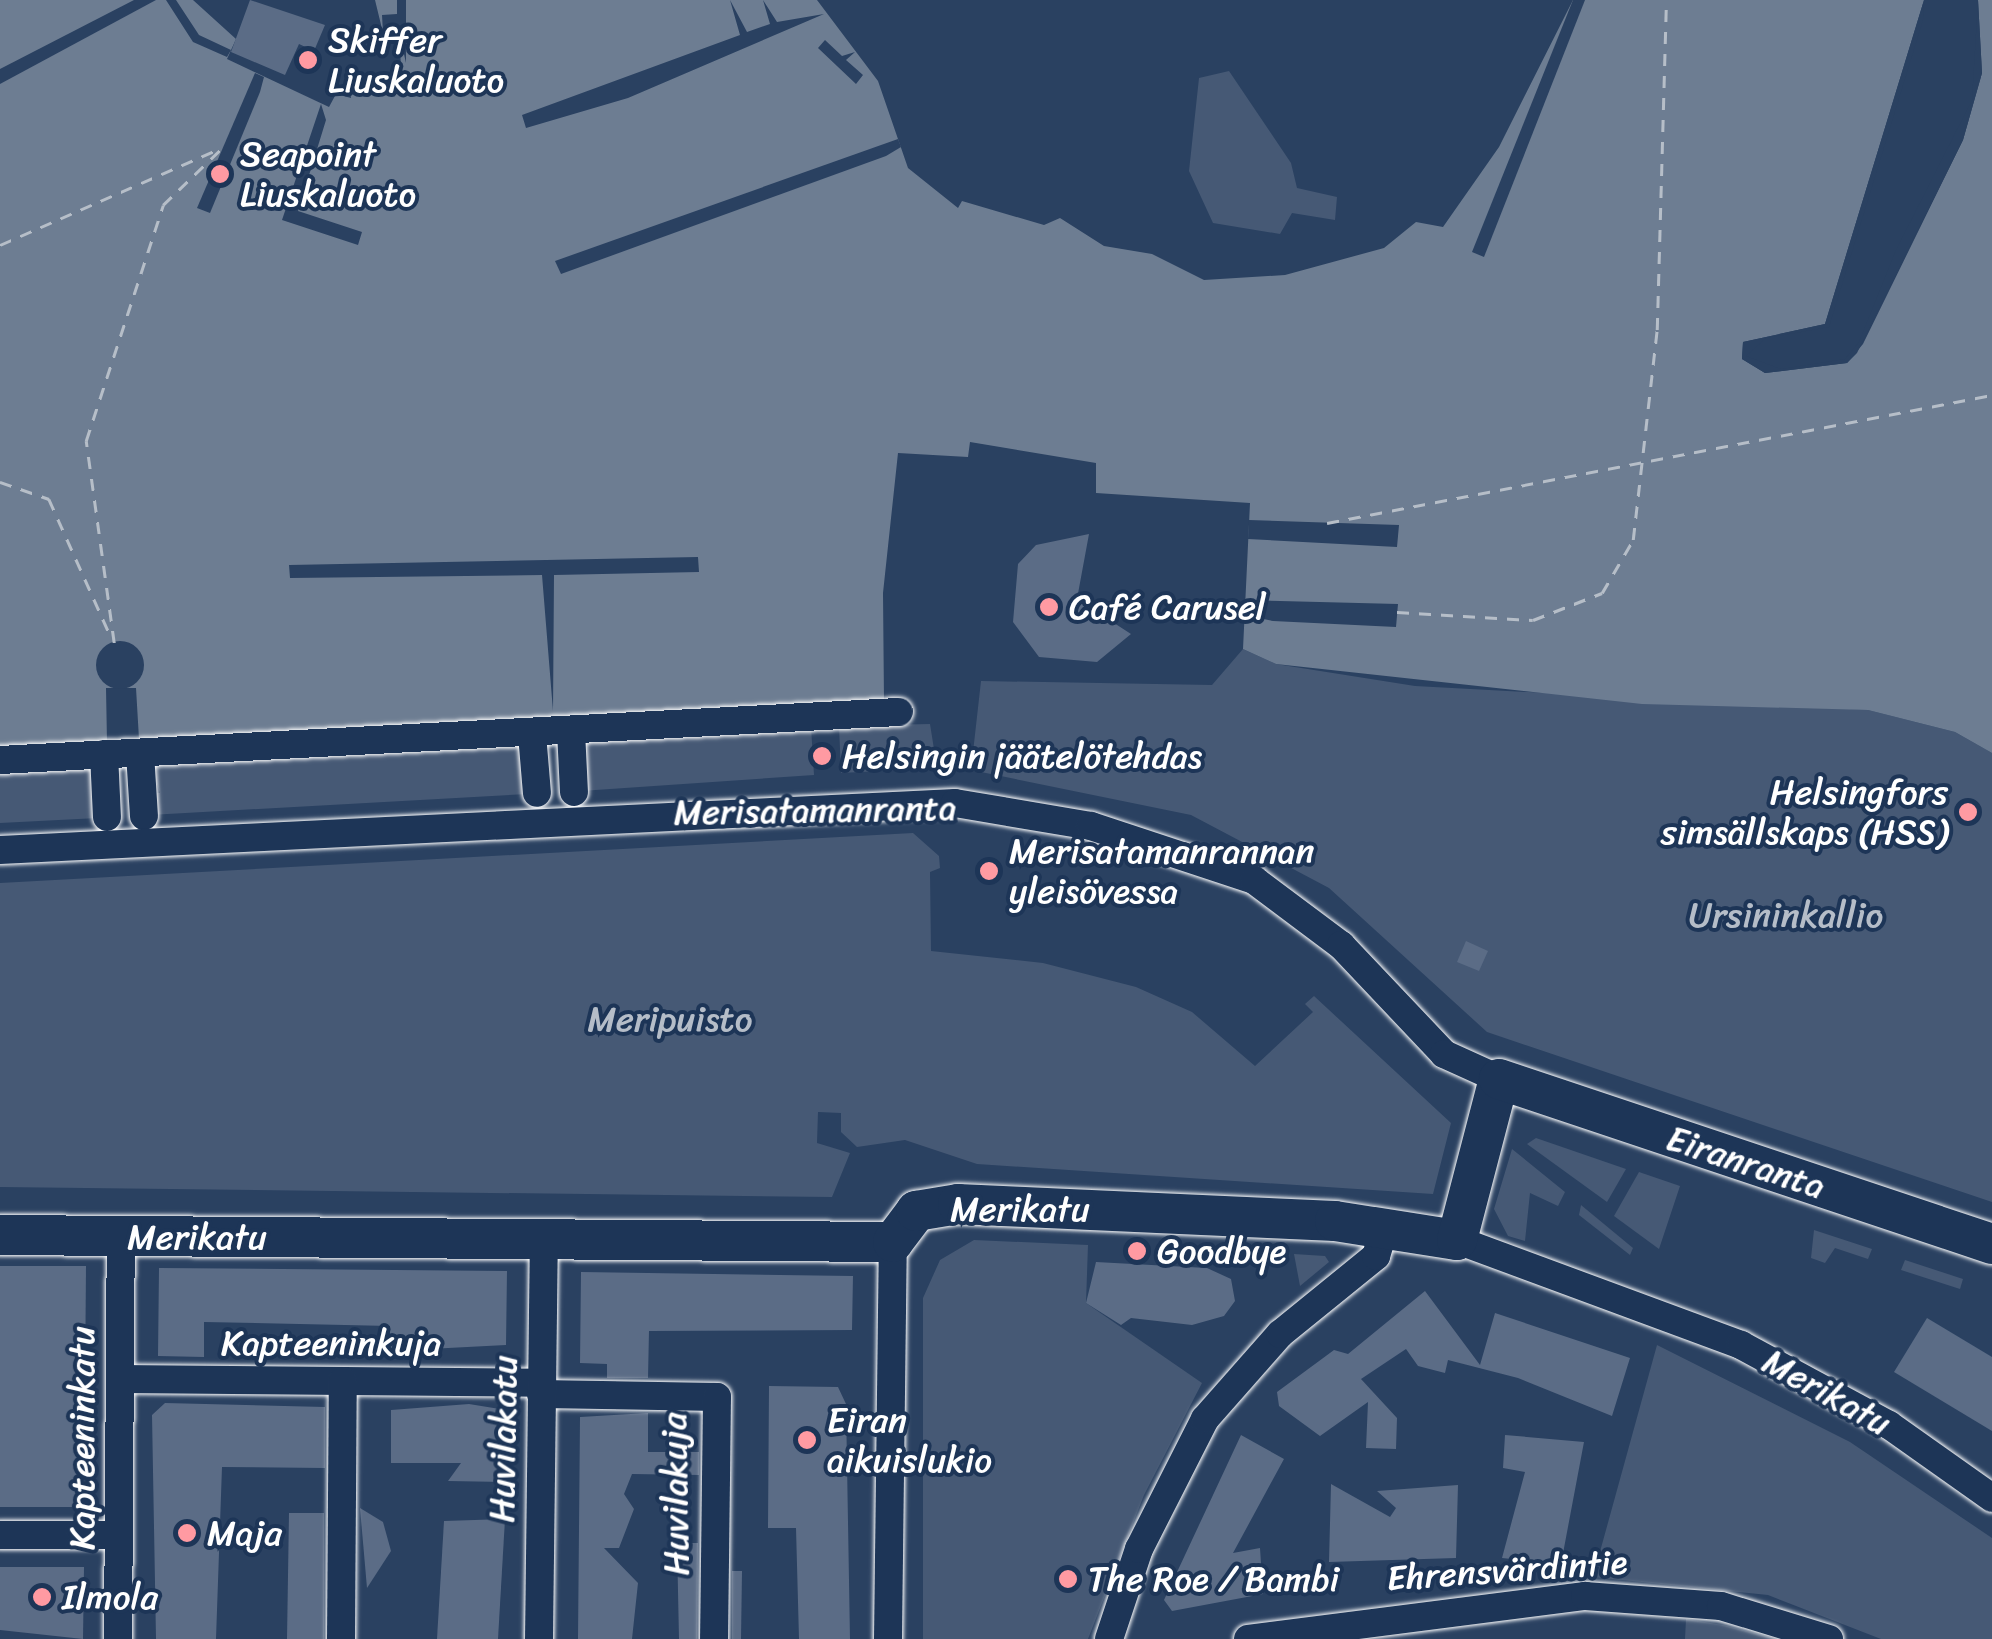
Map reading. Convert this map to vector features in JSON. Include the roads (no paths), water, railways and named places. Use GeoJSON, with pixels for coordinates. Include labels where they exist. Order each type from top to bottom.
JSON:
{"type":"FeatureCollection","features":[{"type":"Feature","properties":{"kind":"street"},"geometry":{"type":"LineString","coordinates":[[0,760],[124,748],[899,712]]}},
{"type":"Feature","properties":{"kind":"street"},"geometry":{"type":"LineString","coordinates":[[553,727],[574,792]]}},
{"type":"Feature","properties":{"kind":"street"},"geometry":{"type":"LineString","coordinates":[[537,794],[553,727]]}},
{"type":"Feature","properties":{"kind":"street"},"geometry":{"type":"LineString","coordinates":[[124,748],[144,816]]}},
{"type":"Feature","properties":{"kind":"street"},"geometry":{"type":"LineString","coordinates":[[106,817],[124,748]]}},
{"type":"Feature","properties":{"kind":"street","name":"Merisatamanranta"},"geometry":{"type":"LineString","coordinates":[[0,850],[956,803],[1091,826],[1254,880],[1341,945],[1444,1054],[1500,1079]]}},
{"type":"Feature","properties":{"kind":"street"},"geometry":{"type":"LineString","coordinates":[[1457,1240],[1500,1079]]}},
{"type":"Feature","properties":{"kind":"street","name":"Eiranranta"},"geometry":{"type":"LineString","coordinates":[[1500,1079],[1992,1244]]}},
{"type":"Feature","properties":{"kind":"street","name":"Merikatu"},"geometry":{"type":"LineString","coordinates":[[0,1234],[893,1242],[916,1211],[958,1204],[1385,1227],[1457,1240],[1741,1344],[1889,1425],[1992,1498]]}},
{"type":"Feature","properties":{"kind":"street"},"geometry":{"type":"LineString","coordinates":[[1108,1639],[1144,1536],[1205,1419],[1280,1334],[1376,1256],[1385,1227]]}},
{"type":"Feature","properties":{"kind":"street","name":"Kapteeninkatu"},"geometry":{"type":"LineString","coordinates":[[118,1639],[121,1236]]}},
{"type":"Feature","properties":{"kind":"street","name":"Huvilakatu"},"geometry":{"type":"LineString","coordinates":[[539,1639],[544,1239]]}},
{"type":"Feature","properties":{"kind":"street"},"geometry":{"type":"LineString","coordinates":[[888,1639],[893,1242]]}},
{"type":"Feature","properties":{"kind":"street","name":"Kapteeninkuja"},"geometry":{"type":"LineString","coordinates":[[120,1379],[541,1388]]}},
{"type":"Feature","properties":{"kind":"street"},"geometry":{"type":"LineString","coordinates":[[341,1639],[343,1381]]}},
{"type":"Feature","properties":{"kind":"street","name":"Huvilakuja"},"geometry":{"type":"LineString","coordinates":[[541,1388],[716,1397],[714,1639]]}},
{"type":"Feature","properties":{"kind":"street"},"geometry":{"type":"LineString","coordinates":[[0,1534],[119,1535]]}},
{"type":"Feature","properties":{"kind":"street","name":"Ehrensvärdintie"},"geometry":{"type":"LineString","coordinates":[[1248,1639],[1585,1596],[1721,1606],[1829,1639]]}},
{"type":"Feature","properties":{"kind":"place","name":"Skiffer Liuskaluoto"},"geometry":{"type":"Point","coordinates":[308,60]}},
{"type":"Feature","properties":{"kind":"place","name":"Seapoint Liuskaluoto"},"geometry":{"type":"Point","coordinates":[220,174]}},
{"type":"Feature","properties":{"kind":"place","name":"Café Carusel"},"geometry":{"type":"Point","coordinates":[1049,607]}},
{"type":"Feature","properties":{"kind":"place","name":"Helsingin jäätelötehdas"},"geometry":{"type":"Point","coordinates":[822,756]}},
{"type":"Feature","properties":{"kind":"place","name":"Helsingfors simsällskaps (HSS)"},"geometry":{"type":"Point","coordinates":[1968,812]}},
{"type":"Feature","properties":{"kind":"place","name":"Merisatamanrannan yleisövessa"},"geometry":{"type":"Point","coordinates":[989,871]}},
{"type":"Feature","properties":{"kind":"place","name":"Goodbye"},"geometry":{"type":"Point","coordinates":[1137,1251]}},
{"type":"Feature","properties":{"kind":"place","name":"Eiran aikuislukio"},"geometry":{"type":"Point","coordinates":[807,1440]}},
{"type":"Feature","properties":{"kind":"place","name":"Maja"},"geometry":{"type":"Point","coordinates":[187,1533]}},
{"type":"Feature","properties":{"kind":"place","name":"The Roe / Bambi"},"geometry":{"type":"Point","coordinates":[1068,1579]}},
{"type":"Feature","properties":{"kind":"place","name":"Ilmola"},"geometry":{"type":"Point","coordinates":[42,1597]}},
{"type":"Feature","properties":{"kind":"park label","name":"Ursininkallio"},"geometry":{"type":"Point","coordinates":[1786,915]}},
{"type":"Feature","properties":{"kind":"park label","name":"Meripuisto"},"geometry":{"type":"Point","coordinates":[670,1019]}}]}
